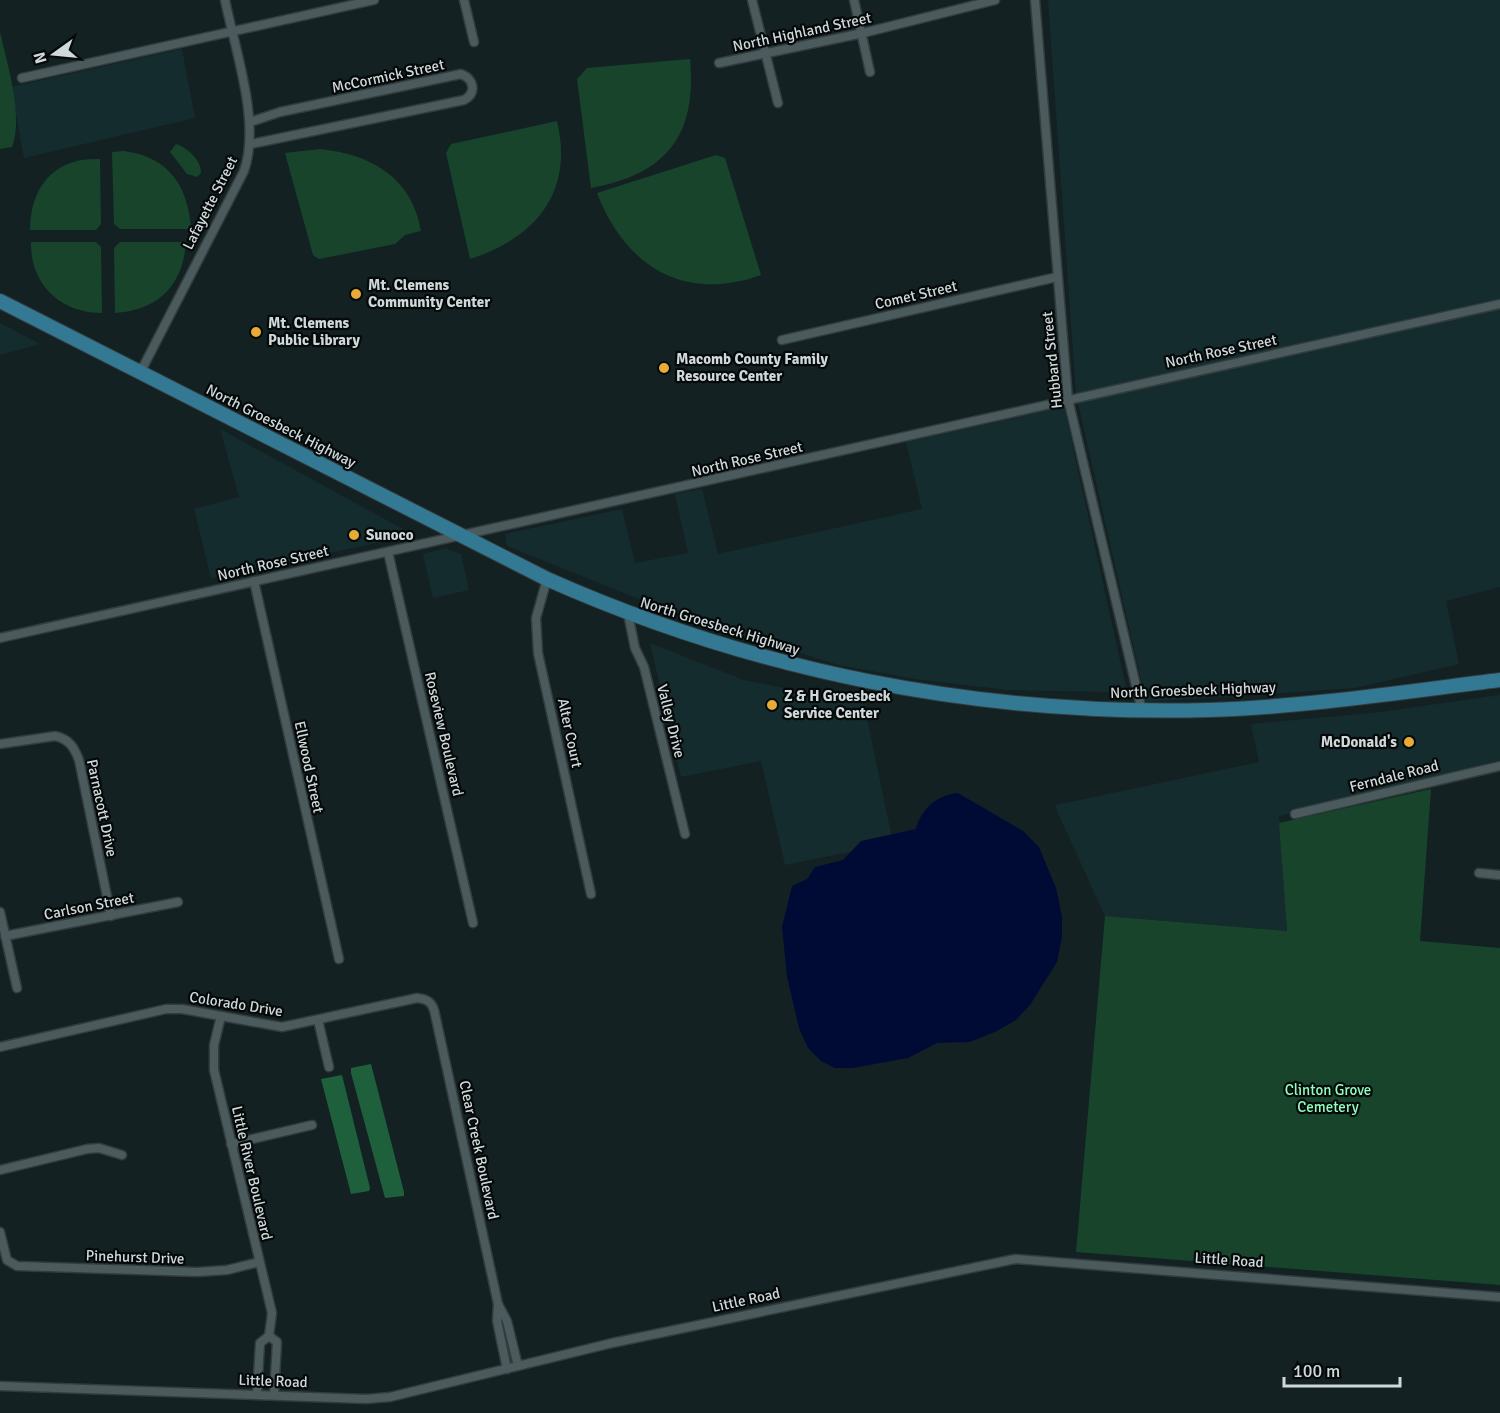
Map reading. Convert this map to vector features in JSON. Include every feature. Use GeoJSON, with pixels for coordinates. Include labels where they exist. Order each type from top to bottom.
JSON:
{"type":"FeatureCollection","features":[{"type":"Feature","properties":{"kind":"main road","name":"North Groesbeck Highway"},"geometry":{"type":"LineString","coordinates":[[0,301],[548,579],[628,615],[779,663],[881,685],[991,702],[1142,711],[1283,705],[1500,680]]}},
{"type":"Feature","properties":{"kind":"street","name":"Lafayette Street"},"geometry":{"type":"LineString","coordinates":[[140,373],[244,171],[251,144],[250,122],[225,0]]}},
{"type":"Feature","properties":{"kind":"street"},"geometry":{"type":"LineString","coordinates":[[22,78],[374,0]]}},
{"type":"Feature","properties":{"kind":"street"},"geometry":{"type":"LineString","coordinates":[[464,0],[474,42]]}},
{"type":"Feature","properties":{"kind":"street"},"geometry":{"type":"LineString","coordinates":[[752,0],[778,103]]}},
{"type":"Feature","properties":{"kind":"street"},"geometry":{"type":"LineString","coordinates":[[854,0],[870,72]]}},
{"type":"Feature","properties":{"kind":"street","name":"North Highland Street"},"geometry":{"type":"LineString","coordinates":[[719,63],[863,33],[995,0]]}},
{"type":"Feature","properties":{"kind":"street","name":"Hubbard Street"},"geometry":{"type":"LineString","coordinates":[[1035,0],[1068,399],[1142,711]]}},
{"type":"Feature","properties":{"kind":"street","name":"McCormick Street"},"geometry":{"type":"LineString","coordinates":[[250,122],[280,112],[461,74],[469,79],[473,87],[471,95],[464,100],[251,144]]}},
{"type":"Feature","properties":{"kind":"street","name":"Comet Street"},"geometry":{"type":"LineString","coordinates":[[782,340],[1057,277]]}},
{"type":"Feature","properties":{"kind":"street","name":"North Rose Street"},"geometry":{"type":"LineString","coordinates":[[0,638],[1500,304]]}},
{"type":"Feature","properties":{"kind":"street","name":"Roseview Boulevard"},"geometry":{"type":"LineString","coordinates":[[388,552],[472,923]]}},
{"type":"Feature","properties":{"kind":"street","name":"Alter Court"},"geometry":{"type":"LineString","coordinates":[[548,579],[536,618],[538,653],[591,894]]}},
{"type":"Feature","properties":{"kind":"street","name":"Ellwood Street"},"geometry":{"type":"LineString","coordinates":[[254,581],[339,959]]}},
{"type":"Feature","properties":{"kind":"street","name":"Valley Drive"},"geometry":{"type":"LineString","coordinates":[[628,615],[635,648],[644,668],[685,834]]}},
{"type":"Feature","properties":{"kind":"street","name":"Parnacott Drive"},"geometry":{"type":"LineString","coordinates":[[0,744],[55,736],[63,738],[74,747],[79,760],[111,916]]}},
{"type":"Feature","properties":{"kind":"street","name":"Ferndale Road"},"geometry":{"type":"LineString","coordinates":[[1296,814],[1500,766]]}},
{"type":"Feature","properties":{"kind":"street"},"geometry":{"type":"LineString","coordinates":[[1479,873],[1500,875]]}},
{"type":"Feature","properties":{"kind":"street","name":"Carlson Street"},"geometry":{"type":"LineString","coordinates":[[5,936],[178,902]]}},
{"type":"Feature","properties":{"kind":"street"},"geometry":{"type":"LineString","coordinates":[[0,912],[17,988]]}},
{"type":"Feature","properties":{"kind":"street","name":"Colorado Drive"},"geometry":{"type":"LineString","coordinates":[[0,1047],[166,1009],[182,1009],[282,1027],[417,998],[431,1003]]}},
{"type":"Feature","properties":{"kind":"street","name":"Clear Creek Boulevard"},"geometry":{"type":"LineString","coordinates":[[431,1003],[498,1304],[497,1321],[507,1369]]}},
{"type":"Feature","properties":{"kind":"street","name":"Little River Boulevard"},"geometry":{"type":"LineString","coordinates":[[221,1016],[214,1045],[214,1070],[272,1313],[269,1336],[260,1343],[257,1394]]}},
{"type":"Feature","properties":{"kind":"street"},"geometry":{"type":"LineString","coordinates":[[318,1020],[328,1067]]}},
{"type":"Feature","properties":{"kind":"street"},"geometry":{"type":"LineString","coordinates":[[231,1144],[312,1125]]}},
{"type":"Feature","properties":{"kind":"street"},"geometry":{"type":"LineString","coordinates":[[0,1170],[87,1149],[99,1148],[122,1155]]}},
{"type":"Feature","properties":{"kind":"street","name":"Pinehurst Drive"},"geometry":{"type":"LineString","coordinates":[[0,1232],[10,1263],[17,1266],[196,1272],[227,1270],[259,1262]]}},
{"type":"Feature","properties":{"kind":"street","name":"Little Road"},"geometry":{"type":"LineString","coordinates":[[0,1386],[390,1397],[733,1317],[1015,1259],[1500,1297]]}},
{"type":"Feature","properties":{"kind":"street","name":"Clear Creek Boulevard"},"geometry":{"type":"LineString","coordinates":[[498,1304],[506,1316],[518,1366]]}},
{"type":"Feature","properties":{"kind":"street","name":"Little River Boulevard"},"geometry":{"type":"LineString","coordinates":[[269,1336],[276,1342],[274,1395]]}},
{"type":"Feature","properties":{"kind":"street"},"geometry":{"type":"LineString","coordinates":[[502,1340],[511,1338]]}},
{"type":"Feature","properties":{"kind":"street"},"geometry":{"type":"LineString","coordinates":[[259,1362],[276,1362]]}},
{"type":"Feature","properties":{"kind":"shaded area"},"geometry":{"type":"Polygon","coordinates":[[[1048,0],[1500,0],[1500,587],[1446,601],[1459,664],[1355,688],[1146,702],[1076,394],[1048,0]]]}},
{"type":"Feature","properties":{"kind":"shaded area"},"geometry":{"type":"Polygon","coordinates":[[[182,49],[195,118],[24,158],[11,87],[182,49]]]}},
{"type":"Feature","properties":{"kind":"shaded area"},"geometry":{"type":"Polygon","coordinates":[[[0,323],[40,344],[0,355],[0,323]]]}},
{"type":"Feature","properties":{"kind":"shaded area"},"geometry":{"type":"Polygon","coordinates":[[[1064,407],[1126,687],[1116,692],[1007,690],[916,679],[839,665],[689,619],[507,546],[505,534],[622,509],[635,563],[688,553],[675,494],[702,489],[718,554],[922,509],[906,442],[1064,407]]]}},
{"type":"Feature","properties":{"kind":"shaded area"},"geometry":{"type":"Polygon","coordinates":[[[220,429],[414,535],[211,578],[194,509],[239,497],[220,429]]]}},
{"type":"Feature","properties":{"kind":"shaded area"},"geometry":{"type":"Polygon","coordinates":[[[446,548],[461,554],[469,590],[433,598],[423,554],[446,548]]]}},
{"type":"Feature","properties":{"kind":"shaded area"},"geometry":{"type":"Polygon","coordinates":[[[650,643],[744,680],[864,704],[893,843],[785,865],[761,761],[681,777],[650,643]]]}},
{"type":"Feature","properties":{"kind":"shaded area"},"geometry":{"type":"Polygon","coordinates":[[[1500,695],[1500,760],[1279,816],[1287,931],[1105,916],[1057,811],[1056,805],[1259,762],[1251,724],[1381,712],[1500,695]]]}},
{"type":"Feature","properties":{"kind":"green space"},"geometry":{"type":"Polygon","coordinates":[[[0,32],[13,90],[16,121],[12,147],[0,149],[0,32]]]}},
{"type":"Feature","properties":{"kind":"green space"},"geometry":{"type":"Polygon","coordinates":[[[690,59],[691,86],[688,109],[682,130],[672,147],[658,161],[640,173],[617,182],[591,188],[577,79],[587,68],[690,59]]]}},
{"type":"Feature","properties":{"kind":"green space"},"geometry":{"type":"Polygon","coordinates":[[[557,121],[561,146],[560,170],[545,209],[514,239],[470,259],[446,153],[451,144],[557,121]]]}},
{"type":"Feature","properties":{"kind":"green space"},"geometry":{"type":"Polygon","coordinates":[[[176,144],[185,148],[196,159],[201,173],[197,177],[187,174],[170,152],[176,144]]]}},
{"type":"Feature","properties":{"kind":"green space"},"geometry":{"type":"Polygon","coordinates":[[[320,149],[356,156],[386,172],[408,196],[416,212],[421,231],[405,235],[395,244],[319,259],[313,255],[285,153],[320,149]]]}},
{"type":"Feature","properties":{"kind":"green space"},"geometry":{"type":"Polygon","coordinates":[[[124,151],[140,154],[153,160],[173,176],[186,200],[191,229],[120,229],[114,224],[112,152],[124,151]]]}},
{"type":"Feature","properties":{"kind":"green space"},"geometry":{"type":"Polygon","coordinates":[[[716,155],[725,158],[761,275],[733,283],[707,284],[683,281],[661,272],[641,258],[624,241],[609,219],[597,193],[716,155]]]}},
{"type":"Feature","properties":{"kind":"green space"},"geometry":{"type":"Polygon","coordinates":[[[100,159],[101,224],[96,230],[30,230],[34,200],[48,178],[58,169],[70,163],[100,159]]]}},
{"type":"Feature","properties":{"kind":"green space"},"geometry":{"type":"Polygon","coordinates":[[[31,242],[96,242],[101,247],[102,313],[73,308],[50,293],[36,271],[31,242]]]}},
{"type":"Feature","properties":{"kind":"green space"},"geometry":{"type":"Polygon","coordinates":[[[120,242],[186,242],[180,271],[166,293],[144,307],[115,313],[114,248],[120,242]]]}},
{"type":"Feature","properties":{"kind":"green space","name":"Clinton Grove Cemetery"},"geometry":{"type":"Polygon","coordinates":[[[1431,789],[1420,941],[1500,948],[1500,1285],[1076,1252],[1105,916],[1287,931],[1279,823],[1431,789]]]}},
{"type":"Feature","properties":{"kind":"green space"},"geometry":{"type":"Polygon","coordinates":[[[371,1064],[404,1196],[385,1198],[351,1073],[351,1068],[371,1064]]]}},
{"type":"Feature","properties":{"kind":"green space"},"geometry":{"type":"Polygon","coordinates":[[[342,1075],[370,1188],[369,1191],[351,1194],[321,1079],[342,1075]]]}},
{"type":"Feature","properties":{"kind":"water"},"geometry":{"type":"Polygon","coordinates":[[[958,793],[1023,831],[1039,847],[1056,888],[1062,916],[1062,937],[1057,962],[1030,1005],[1016,1020],[997,1031],[970,1042],[937,1043],[908,1058],[853,1068],[835,1068],[821,1061],[808,1048],[799,1028],[787,977],[782,927],[792,886],[807,879],[815,867],[843,860],[861,841],[916,829],[922,815],[931,804],[950,794],[958,793]]]}},
{"type":"Feature","properties":{"kind":"place","name":"Mt. Clemens Community Center"},"geometry":{"type":"Point","coordinates":[356,294]}},
{"type":"Feature","properties":{"kind":"place","name":"Mt. Clemens Public Library"},"geometry":{"type":"Point","coordinates":[256,332]}},
{"type":"Feature","properties":{"kind":"place","name":"Macomb County Family Resource Center"},"geometry":{"type":"Point","coordinates":[664,368]}},
{"type":"Feature","properties":{"kind":"place","name":"Sunoco"},"geometry":{"type":"Point","coordinates":[354,535]}},
{"type":"Feature","properties":{"kind":"place","name":"Z & H Groesbeck Service Center"},"geometry":{"type":"Point","coordinates":[772,705]}},
{"type":"Feature","properties":{"kind":"place","name":"McDonald's"},"geometry":{"type":"Point","coordinates":[1409,742]}}]}
